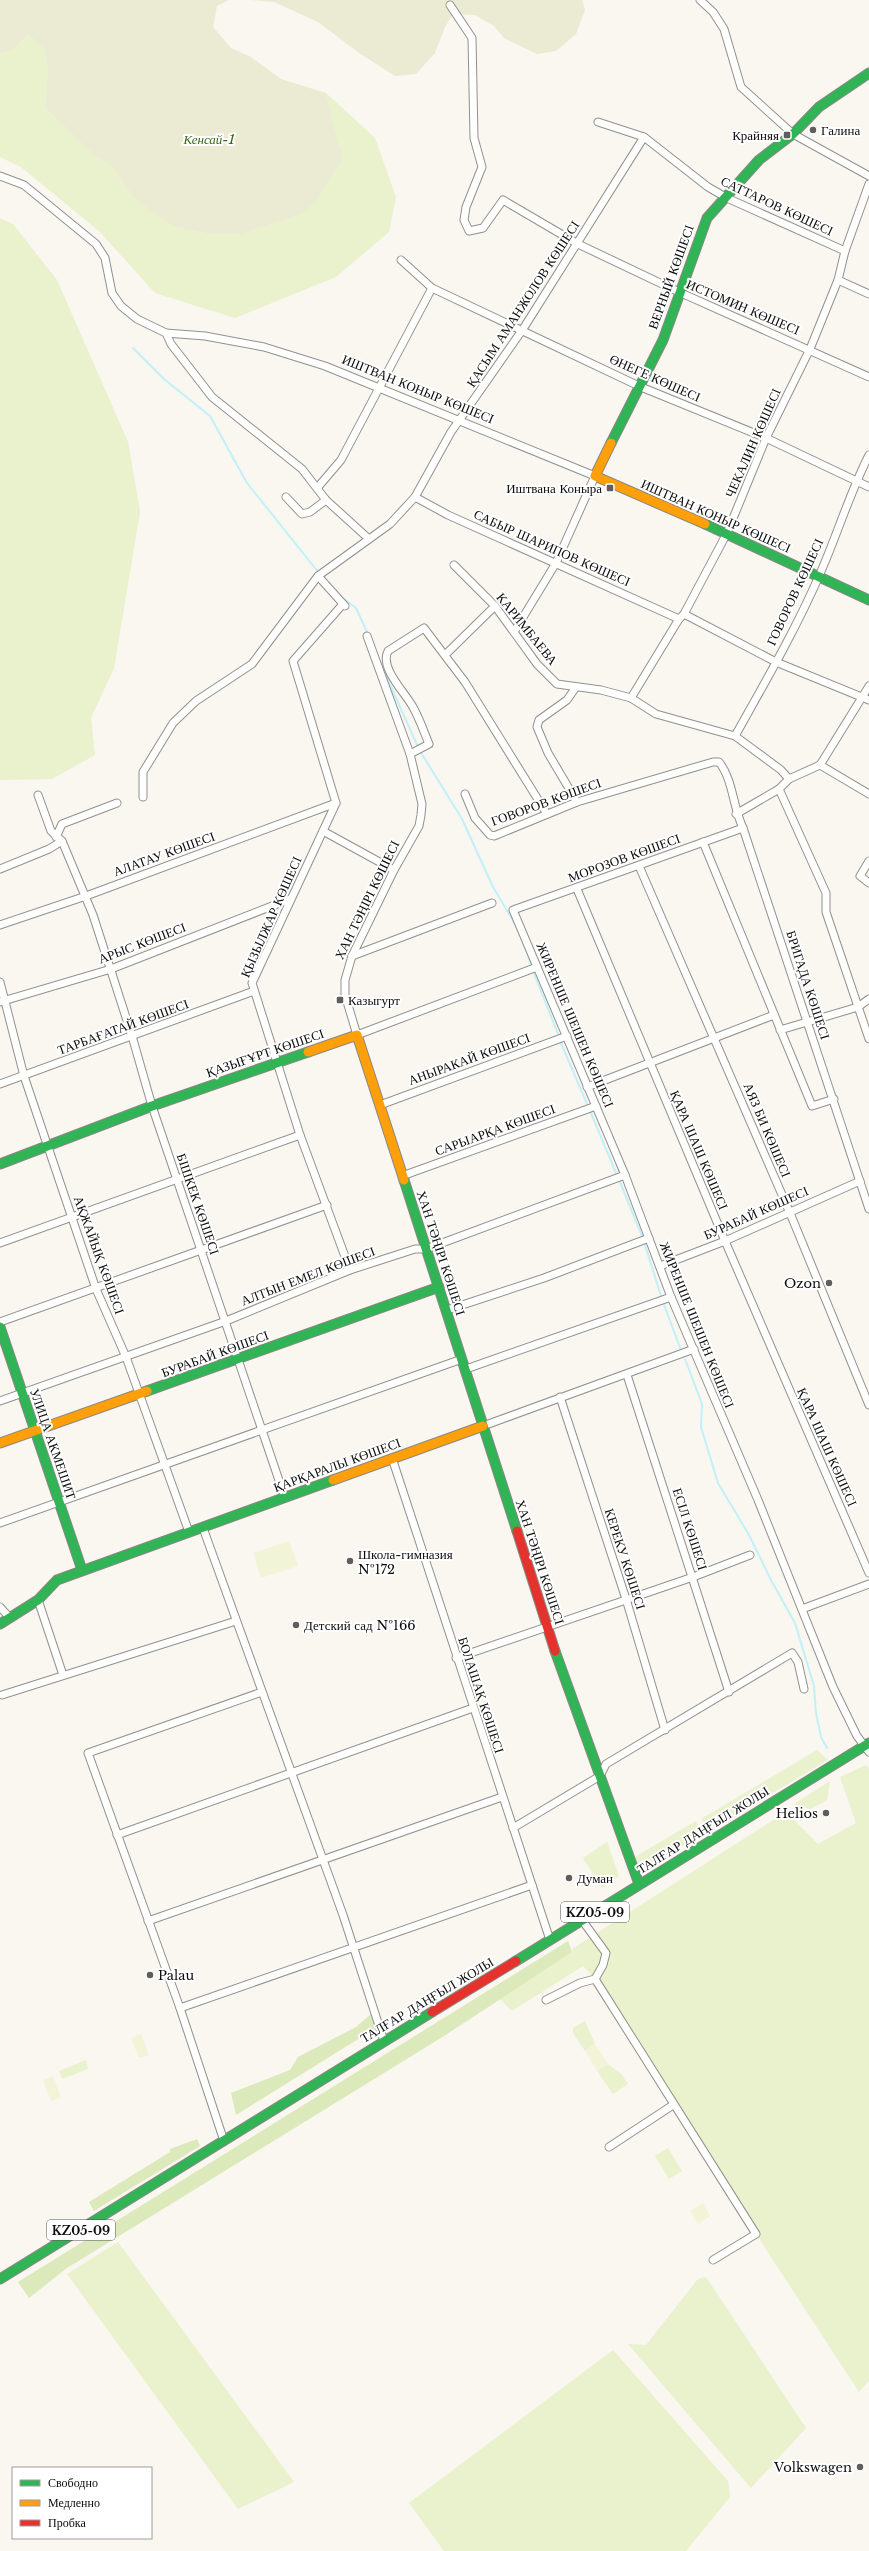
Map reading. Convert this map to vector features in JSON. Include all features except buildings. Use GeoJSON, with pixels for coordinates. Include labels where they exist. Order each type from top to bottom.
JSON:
{"type":"FeatureCollection","features":[{"type":"Feature","properties":{"kind":"street"},"geometry":{"type":"LineString","coordinates":[[700,0],[713,12],[724,29],[741,88],[793,134],[869,176]]}},
{"type":"Feature","properties":{"kind":"street","name":"ИСТОМИН КӨШЕСІ"},"geometry":{"type":"LineString","coordinates":[[450,5],[472,38],[474,138],[482,167],[466,207],[464,220],[469,231],[483,228],[503,200],[578,244],[679,292],[810,349],[869,377]]}},
{"type":"Feature","properties":{"kind":"street","name":"ВЕРНЫЙ КӨШЕСІ"},"geometry":{"type":"LineString","coordinates":[[595,476],[641,387],[662,340],[707,218],[715,206],[727,198],[759,160],[793,134],[819,107],[869,73]]}},
{"type":"Feature","properties":{"kind":"street","name":"САТТАРОВ КӨШЕСІ"},"geometry":{"type":"LineString","coordinates":[[598,122],[644,137],[708,187],[727,198],[845,251]]}},
{"type":"Feature","properties":{"kind":"street","name":"ҚАСЫМ АМАНЖОЛОВ КӨШЕСІ"},"geometry":{"type":"LineString","coordinates":[[143,797],[143,772],[173,723],[196,701],[252,664],[319,576],[390,524],[415,497],[459,420],[523,330],[644,137]]}},
{"type":"Feature","properties":{"kind":"street","name":"ИШТВАН КОНЫР КӨШЕСІ"},"geometry":{"type":"LineString","coordinates":[[0,176],[24,185],[52,210],[96,244],[105,258],[112,293],[122,306],[137,320],[166,333],[205,336],[264,347],[325,366],[379,386],[727,533],[869,600]]}},
{"type":"Feature","properties":{"kind":"street","name":"ЧЕКАЛИН КӨШЕСІ"},"geometry":{"type":"LineString","coordinates":[[631,698],[681,617],[727,533],[766,438],[810,349],[838,280],[845,251],[869,184]]}},
{"type":"Feature","properties":{"kind":"street","name":"ӨНЕГЕ КӨШЕСІ"},"geometry":{"type":"LineString","coordinates":[[401,260],[432,288],[641,387],[766,438],[869,487]]}},
{"type":"Feature","properties":{"kind":"street"},"geometry":{"type":"LineString","coordinates":[[838,280],[869,294]]}},
{"type":"Feature","properties":{"kind":"street"},"geometry":{"type":"LineString","coordinates":[[318,487],[341,460],[432,288]]}},
{"type":"Feature","properties":{"kind":"street"},"geometry":{"type":"LineString","coordinates":[[166,333],[171,344],[212,397],[302,469],[318,487],[326,500],[369,539]]}},
{"type":"Feature","properties":{"kind":"street","name":"ГОВОРОВ КӨШЕСІ"},"geometry":{"type":"LineString","coordinates":[[735,736],[776,662],[819,576],[856,481],[869,455]]}},
{"type":"Feature","properties":{"kind":"street"},"geometry":{"type":"LineString","coordinates":[[514,632],[556,563],[595,476]]}},
{"type":"Feature","properties":{"kind":"street"},"geometry":{"type":"LineString","coordinates":[[286,497],[302,514],[310,512],[326,500]]}},
{"type":"Feature","properties":{"kind":"street","name":"САБЫР ШАРИПОВ КӨШЕСІ"},"geometry":{"type":"LineString","coordinates":[[415,497],[556,563],[681,617],[776,662],[866,699]]}},
{"type":"Feature","properties":{"kind":"street","name":"КАРИМБАЕВА"},"geometry":{"type":"LineString","coordinates":[[454,565],[495,606],[537,664],[557,684],[631,698],[656,714],[689,725],[735,736],[781,770],[789,779]]}},
{"type":"Feature","properties":{"kind":"street"},"geometry":{"type":"LineString","coordinates":[[319,576],[344,605],[294,658],[294,665],[336,803]]}},
{"type":"Feature","properties":{"kind":"street"},"geometry":{"type":"LineString","coordinates":[[445,655],[495,606]]}},
{"type":"Feature","properties":{"kind":"street"},"geometry":{"type":"LineString","coordinates":[[417,750],[429,744],[420,722],[390,671],[386,655],[388,651],[424,628],[465,682],[547,814]]}},
{"type":"Feature","properties":{"kind":"street","name":"ХАН ТӘҢІРІ КӨШЕСІ"},"geometry":{"type":"LineString","coordinates":[[367,636],[417,750],[422,815],[419,826],[394,870],[352,956],[344,987],[357,1035],[466,1369],[546,1626],[639,1884]]}},
{"type":"Feature","properties":{"kind":"street"},"geometry":{"type":"LineString","coordinates":[[736,814],[779,789],[789,779],[820,765],[866,699],[869,686]]}},
{"type":"Feature","properties":{"kind":"street"},"geometry":{"type":"LineString","coordinates":[[576,687],[567,700],[539,720],[537,727],[548,753],[576,802]]}},
{"type":"Feature","properties":{"kind":"street","name":"ГОВОРОВ КӨШЕСІ"},"geometry":{"type":"LineString","coordinates":[[466,794],[475,818],[490,835],[499,835],[576,802],[713,762],[719,762],[724,769]]}},
{"type":"Feature","properties":{"kind":"street"},"geometry":{"type":"LineString","coordinates":[[820,765],[869,794]]}},
{"type":"Feature","properties":{"kind":"street","name":"БРИГАДА КӨШЕСІ"},"geometry":{"type":"LineString","coordinates":[[724,769],[736,814],[743,828],[808,1021],[869,1209]]}},
{"type":"Feature","properties":{"kind":"street"},"geometry":{"type":"LineString","coordinates":[[779,789],[826,894],[826,912],[869,1039]]}},
{"type":"Feature","properties":{"kind":"street","name":"БІШКЕК КӨШЕСІ"},"geometry":{"type":"LineString","coordinates":[[38,794],[51,831],[59,839],[86,896],[93,915],[176,1180],[226,1321],[260,1431],[285,1498]]}},
{"type":"Feature","properties":{"kind":"street"},"geometry":{"type":"LineString","coordinates":[[0,869],[49,849],[59,839],[62,824],[117,803]]}},
{"type":"Feature","properties":{"kind":"street","name":"ҚЫЗЫЛЖАР КӨШЕСІ"},"geometry":{"type":"LineString","coordinates":[[336,803],[252,983],[276,1064],[300,1135],[350,1270]]}},
{"type":"Feature","properties":{"kind":"street","name":"АЛАТАУ КӨШЕСІ"},"geometry":{"type":"LineString","coordinates":[[0,925],[86,896],[336,803]]}},
{"type":"Feature","properties":{"kind":"street","name":"МОРОЗОВ КӨШЕСІ"},"geometry":{"type":"LineString","coordinates":[[513,910],[577,889],[743,828]]}},
{"type":"Feature","properties":{"kind":"street"},"geometry":{"type":"LineString","coordinates":[[323,831],[394,870]]}},
{"type":"Feature","properties":{"kind":"street"},"geometry":{"type":"LineString","coordinates":[[703,842],[812,1106],[834,1099]]}},
{"type":"Feature","properties":{"kind":"street"},"geometry":{"type":"LineString","coordinates":[[869,861],[860,876],[869,883]]}},
{"type":"Feature","properties":{"kind":"street","name":"АЯЗ БИ КӨШЕСІ"},"geometry":{"type":"LineString","coordinates":[[639,866],[790,1213],[869,1406]]}},
{"type":"Feature","properties":{"kind":"street","name":"ҚАРА ШАШ КӨШЕСІ"},"geometry":{"type":"LineString","coordinates":[[577,889],[725,1241],[869,1573]]}},
{"type":"Feature","properties":{"kind":"street","name":"АРЫС КӨШЕСІ"},"geometry":{"type":"LineString","coordinates":[[2,1001],[111,969],[290,899]]}},
{"type":"Feature","properties":{"kind":"street"},"geometry":{"type":"LineString","coordinates":[[352,956],[492,903]]}},
{"type":"Feature","properties":{"kind":"street","name":"ЖИРЕНШЕ ШЕШЕН КӨШЕСІ"},"geometry":{"type":"LineString","coordinates":[[513,910],[625,1175],[671,1297],[694,1349],[833,1687],[857,1736],[868,1747]]}},
{"type":"Feature","properties":{"kind":"street","name":"ҚАЗЫҒҰРТ КӨШЕСІ"},"geometry":{"type":"LineString","coordinates":[[0,1164],[48,1147],[152,1106],[357,1035],[537,966]]}},
{"type":"Feature","properties":{"kind":"street","name":"АҚЖАЙЫҚ КӨШЕСІ"},"geometry":{"type":"LineString","coordinates":[[0,982],[2,1001],[24,1076],[96,1289],[126,1357],[189,1532]]}},
{"type":"Feature","properties":{"kind":"street","name":"ТАРБАҒАТАЙ КӨШЕСІ"},"geometry":{"type":"LineString","coordinates":[[0,1084],[254,991]]}},
{"type":"Feature","properties":{"kind":"street"},"geometry":{"type":"LineString","coordinates":[[780,1030],[858,1007],[869,999]]}},
{"type":"Feature","properties":{"kind":"street"},"geometry":{"type":"LineString","coordinates":[[587,1087],[650,1065],[774,1015]]}},
{"type":"Feature","properties":{"kind":"street","name":"АНЫРАКАЙ КӨШЕСІ"},"geometry":{"type":"LineString","coordinates":[[380,1105],[567,1036]]}},
{"type":"Feature","properties":{"kind":"street","name":"САРЫАРҚА КӨШЕСІ"},"geometry":{"type":"LineString","coordinates":[[402,1176],[596,1106]]}},
{"type":"Feature","properties":{"kind":"street"},"geometry":{"type":"LineString","coordinates":[[0,1243],[71,1216],[300,1135]]}},
{"type":"Feature","properties":{"kind":"street","name":"АЛТЫН ЕМЕЛ КӨШЕСІ"},"geometry":{"type":"LineString","coordinates":[[0,1401],[226,1321],[350,1270],[415,1249],[426,1249],[625,1175]]}},
{"type":"Feature","properties":{"kind":"street","name":"БУРАБАЙ КӨШЕСІ"},"geometry":{"type":"LineString","coordinates":[[660,1266],[725,1241],[860,1181]]}},
{"type":"Feature","properties":{"kind":"street"},"geometry":{"type":"LineString","coordinates":[[0,1322],[96,1289],[326,1205]]}},
{"type":"Feature","properties":{"kind":"street"},"geometry":{"type":"LineString","coordinates":[[447,1310],[544,1278],[649,1238]]}},
{"type":"Feature","properties":{"kind":"street","name":"БУРАБАЙ КӨШЕСІ"},"geometry":{"type":"LineString","coordinates":[[0,1443],[34,1430],[140,1395],[439,1287]]}},
{"type":"Feature","properties":{"kind":"street"},"geometry":{"type":"LineString","coordinates":[[466,1369],[671,1297]]}},
{"type":"Feature","properties":{"kind":"street","name":"УЛИЦА АКМЕШИТ"},"geometry":{"type":"LineString","coordinates":[[0,1327],[21,1393],[60,1502],[82,1570]]}},
{"type":"Feature","properties":{"kind":"street","name":"ҚАРҚАРАЛЫ КӨШЕСІ"},"geometry":{"type":"LineString","coordinates":[[0,1624],[38,1600],[57,1580],[82,1570],[203,1528],[560,1397],[627,1375],[694,1349]]}},
{"type":"Feature","properties":{"kind":"street"},"geometry":{"type":"LineString","coordinates":[[0,1523],[165,1466],[462,1359]]}},
{"type":"Feature","properties":{"kind":"street","name":"ЕСІЛ КӨШЕСІ"},"geometry":{"type":"LineString","coordinates":[[627,1375],[729,1692]]}},
{"type":"Feature","properties":{"kind":"street","name":"КЕРЕКУ КӨШЕСІ"},"geometry":{"type":"LineString","coordinates":[[560,1397],[626,1599],[665,1730]]}},
{"type":"Feature","properties":{"kind":"street","name":"БОЛАШАҚ КӨШЕСІ"},"geometry":{"type":"LineString","coordinates":[[392,1458],[456,1658],[550,1940]]}},
{"type":"Feature","properties":{"kind":"street"},"geometry":{"type":"LineString","coordinates":[[203,1528],[354,1947],[384,2041]]}},
{"type":"Feature","properties":{"kind":"street"},"geometry":{"type":"LineString","coordinates":[[456,1658],[693,1577],[750,1555]]}},
{"type":"Feature","properties":{"kind":"street"},"geometry":{"type":"LineString","coordinates":[[802,1609],[869,1584]]}},
{"type":"Feature","properties":{"kind":"street"},"geometry":{"type":"LineString","coordinates":[[38,1600],[63,1675]]}},
{"type":"Feature","properties":{"kind":"street"},"geometry":{"type":"LineString","coordinates":[[0,1607],[10,1618]]}},
{"type":"Feature","properties":{"kind":"street"},"geometry":{"type":"LineString","coordinates":[[2,1695],[236,1621]]}},
{"type":"Feature","properties":{"kind":"street"},"geometry":{"type":"LineString","coordinates":[[513,1828],[600,1776],[606,1764],[729,1692],[792,1653],[798,1662],[804,1689]]}},
{"type":"Feature","properties":{"kind":"street"},"geometry":{"type":"LineString","coordinates":[[224,2141],[180,2008],[88,1753],[262,1692]]}},
{"type":"Feature","properties":{"kind":"street"},"geometry":{"type":"LineString","coordinates":[[117,1835],[473,1708]]}},
{"type":"Feature","properties":{"kind":"street","name":"ТАЛҒАР ДАҢҒЫЛ ЖОЛЫ"},"geometry":{"type":"LineString","coordinates":[[0,2279],[639,1884],[868,1747]]}},
{"type":"Feature","properties":{"kind":"street"},"geometry":{"type":"LineString","coordinates":[[148,1921],[502,1797]]}},
{"type":"Feature","properties":{"kind":"street"},"geometry":{"type":"LineString","coordinates":[[180,2008],[532,1885]]}},
{"type":"Feature","properties":{"kind":"street"},"geometry":{"type":"LineString","coordinates":[[546,2000],[580,1983],[595,1979],[604,1966],[606,1953],[582,1920]]}},
{"type":"Feature","properties":{"kind":"street"},"geometry":{"type":"LineString","coordinates":[[595,1979],[673,2105],[756,2234],[713,2260]]}},
{"type":"Feature","properties":{"kind":"street"},"geometry":{"type":"LineString","coordinates":[[610,2147],[673,2105]]}},
{"type":"Feature","properties":{"kind":"green space","name":"Кенсай-1"},"geometry":{"type":"Polygon","coordinates":[[[0,0],[229,0],[217,6],[213,27],[231,48],[251,57],[281,79],[326,93],[332,121],[343,158],[315,202],[299,215],[241,234],[209,234],[172,226],[134,198],[112,167],[94,155],[45,108],[48,70],[44,48],[28,35],[13,50],[0,54],[0,0]]]}},
{"type":"Feature","properties":{"kind":"green space"},"geometry":{"type":"Polygon","coordinates":[[[250,0],[582,0],[585,10],[576,34],[556,51],[537,54],[504,38],[494,26],[475,15],[453,14],[445,27],[435,53],[416,74],[395,76],[359,53],[318,22],[274,2],[250,0]]]}},
{"type":"Feature","properties":{"kind":"green space"},"geometry":{"type":"Polygon","coordinates":[[[28,35],[44,48],[48,70],[45,108],[94,155],[112,167],[134,198],[172,226],[209,234],[241,234],[299,215],[332,121],[326,93],[375,138],[396,197],[389,232],[336,277],[235,318],[155,293],[100,232],[21,167],[0,157],[0,54],[13,50],[28,35]]]}},
{"type":"Feature","properties":{"kind":"green space"},"geometry":{"type":"Polygon","coordinates":[[[0,218],[13,224],[57,280],[128,442],[140,512],[114,668],[91,718],[95,755],[52,779],[0,780],[0,218]]]}},
{"type":"Feature","properties":{"kind":"green space"},"geometry":{"type":"Polygon","coordinates":[[[289,1541],[298,1566],[261,1578],[253,1553],[289,1541]]]}},
{"type":"Feature","properties":{"kind":"green space"},"geometry":{"type":"Polygon","coordinates":[[[817,1750],[828,1760],[709,1831],[701,1819],[817,1750]]]}},
{"type":"Feature","properties":{"kind":"green space"},"geometry":{"type":"Polygon","coordinates":[[[866,1765],[869,1769],[869,2381],[859,2392],[756,2234],[595,1979],[583,1966],[512,2011],[500,1999],[573,1951],[572,1949],[786,1812],[818,1844],[856,1823],[840,1777],[866,1765]]]}},
{"type":"Feature","properties":{"kind":"green space"},"geometry":{"type":"Polygon","coordinates":[[[830,1781],[827,1800],[810,1809],[794,1804],[830,1781]]]}},
{"type":"Feature","properties":{"kind":"green space"},"geometry":{"type":"Polygon","coordinates":[[[696,1821],[703,1834],[650,1865],[638,1869],[635,1857],[696,1821]]]}},
{"type":"Feature","properties":{"kind":"green space"},"geometry":{"type":"Polygon","coordinates":[[[607,1842],[619,1876],[602,1888],[583,1858],[607,1842]]]}},
{"type":"Feature","properties":{"kind":"green space"},"geometry":{"type":"Polygon","coordinates":[[[568,1941],[572,1952],[444,2036],[67,2268],[29,2298],[18,2282],[568,1941]]]}},
{"type":"Feature","properties":{"kind":"green space"},"geometry":{"type":"Polygon","coordinates":[[[371,2014],[376,2028],[236,2115],[231,2093],[290,2070],[298,2057],[356,2027],[371,2014]]]}},
{"type":"Feature","properties":{"kind":"green space"},"geometry":{"type":"Polygon","coordinates":[[[585,2021],[595,2044],[585,2051],[573,2033],[573,2028],[585,2021]]]}},
{"type":"Feature","properties":{"kind":"green space"},"geometry":{"type":"Polygon","coordinates":[[[141,2034],[149,2055],[139,2058],[131,2038],[141,2034]]]}},
{"type":"Feature","properties":{"kind":"green space"},"geometry":{"type":"Polygon","coordinates":[[[595,2044],[608,2064],[597,2071],[585,2051],[595,2044]]]}},
{"type":"Feature","properties":{"kind":"green space"},"geometry":{"type":"Polygon","coordinates":[[[86,2060],[88,2069],[62,2079],[59,2071],[86,2060]]]}},
{"type":"Feature","properties":{"kind":"green space"},"geometry":{"type":"Polygon","coordinates":[[[608,2064],[621,2074],[628,2084],[613,2094],[597,2071],[608,2064]]]}},
{"type":"Feature","properties":{"kind":"green space"},"geometry":{"type":"Polygon","coordinates":[[[53,2076],[61,2097],[51,2101],[43,2080],[53,2076]]]}},
{"type":"Feature","properties":{"kind":"green space"},"geometry":{"type":"Polygon","coordinates":[[[197,2139],[200,2146],[94,2211],[89,2202],[170,2152],[170,2149],[197,2139]]]}},
{"type":"Feature","properties":{"kind":"green space"},"geometry":{"type":"Polygon","coordinates":[[[668,2148],[682,2171],[669,2179],[655,2156],[668,2148]]]}},
{"type":"Feature","properties":{"kind":"green space"},"geometry":{"type":"Polygon","coordinates":[[[703,2203],[710,2216],[698,2224],[690,2211],[703,2203]]]}},
{"type":"Feature","properties":{"kind":"green space"},"geometry":{"type":"Polygon","coordinates":[[[118,2242],[294,2482],[238,2509],[67,2274],[118,2242]]]}},
{"type":"Feature","properties":{"kind":"green space"},"geometry":{"type":"Polygon","coordinates":[[[706,2277],[806,2428],[751,2488],[628,2344],[646,2345],[698,2279],[706,2277]]]}},
{"type":"Feature","properties":{"kind":"green space"},"geometry":{"type":"Polygon","coordinates":[[[613,2350],[728,2481],[730,2497],[686,2551],[444,2551],[409,2503],[613,2350]]]}},
{"type":"Feature","properties":{"kind":"waterway"},"geometry":{"type":"LineString","coordinates":[[133,348],[164,379],[210,416],[247,483],[319,573]]}},
{"type":"Feature","properties":{"kind":"waterway"},"geometry":{"type":"LineString","coordinates":[[339,595],[356,608],[368,634]]}},
{"type":"Feature","properties":{"kind":"waterway"},"geometry":{"type":"LineString","coordinates":[[383,669],[418,747]]}},
{"type":"Feature","properties":{"kind":"waterway"},"geometry":{"type":"LineString","coordinates":[[420,751],[462,819],[493,887],[515,924]]}},
{"type":"Feature","properties":{"kind":"waterway"},"geometry":{"type":"LineString","coordinates":[[522,939],[532,967]]}},
{"type":"Feature","properties":{"kind":"waterway"},"geometry":{"type":"LineString","coordinates":[[533,971],[558,1034]]}},
{"type":"Feature","properties":{"kind":"waterway"},"geometry":{"type":"LineString","coordinates":[[561,1043],[587,1104]]}},
{"type":"Feature","properties":{"kind":"waterway"},"geometry":{"type":"LineString","coordinates":[[591,1113],[616,1173]]}},
{"type":"Feature","properties":{"kind":"waterway"},"geometry":{"type":"LineString","coordinates":[[620,1182],[642,1236]]}},
{"type":"Feature","properties":{"kind":"waterway"},"geometry":{"type":"LineString","coordinates":[[645,1245],[661,1296]]}},
{"type":"Feature","properties":{"kind":"waterway"},"geometry":{"type":"LineString","coordinates":[[664,1305],[681,1350]]}},
{"type":"Feature","properties":{"kind":"waterway"},"geometry":{"type":"LineString","coordinates":[[685,1359],[702,1404],[701,1427],[718,1483],[749,1535],[771,1580],[795,1623],[814,1686],[816,1713],[821,1737],[827,1748]]}},
{"type":"Feature","properties":{"kind":"traffic: fast"},"geometry":{"type":"LineString","coordinates":[[611,443],[663,340],[707,218],[759,160],[793,134],[819,107],[869,73]]}},
{"type":"Feature","properties":{"kind":"traffic: fast"},"geometry":{"type":"LineString","coordinates":[[705,524],[869,600]]}},
{"type":"Feature","properties":{"kind":"traffic: fast"},"geometry":{"type":"LineString","coordinates":[[0,1164],[152,1106],[308,1052]]}},
{"type":"Feature","properties":{"kind":"traffic: fast"},"geometry":{"type":"LineString","coordinates":[[404,1180],[517,1531]]}},
{"type":"Feature","properties":{"kind":"traffic: fast"},"geometry":{"type":"LineString","coordinates":[[147,1391],[439,1287]]}},
{"type":"Feature","properties":{"kind":"traffic: fast"},"geometry":{"type":"LineString","coordinates":[[0,1327],[82,1570]]}},
{"type":"Feature","properties":{"kind":"traffic: fast"},"geometry":{"type":"LineString","coordinates":[[0,1624],[38,1600],[57,1580],[333,1480]]}},
{"type":"Feature","properties":{"kind":"traffic: fast"},"geometry":{"type":"LineString","coordinates":[[555,1651],[639,1884]]}},
{"type":"Feature","properties":{"kind":"traffic: fast"},"geometry":{"type":"LineString","coordinates":[[516,1961],[869,1743]]}},
{"type":"Feature","properties":{"kind":"traffic: fast"},"geometry":{"type":"LineString","coordinates":[[0,2279],[432,2012]]}},
{"type":"Feature","properties":{"kind":"traffic: slow"},"geometry":{"type":"LineString","coordinates":[[611,443],[595,476],[705,524]]}},
{"type":"Feature","properties":{"kind":"traffic: slow"},"geometry":{"type":"LineString","coordinates":[[308,1052],[357,1035],[404,1180]]}},
{"type":"Feature","properties":{"kind":"traffic: slow"},"geometry":{"type":"LineString","coordinates":[[0,1443],[147,1391]]}},
{"type":"Feature","properties":{"kind":"traffic: slow"},"geometry":{"type":"LineString","coordinates":[[333,1480],[483,1426]]}},
{"type":"Feature","properties":{"kind":"traffic: jam"},"geometry":{"type":"LineString","coordinates":[[517,1531],[555,1651]]}},
{"type":"Feature","properties":{"kind":"traffic: jam"},"geometry":{"type":"LineString","coordinates":[[432,2012],[516,1961]]}},
{"type":"Feature","properties":{"kind":"place","name":"Галина"},"geometry":{"type":"Point","coordinates":[813,130]}},
{"type":"Feature","properties":{"kind":"place","name":"Крайняя"},"geometry":{"type":"Point","coordinates":[787,135]}},
{"type":"Feature","properties":{"kind":"place","name":"Иштвана Коныра"},"geometry":{"type":"Point","coordinates":[610,488]}},
{"type":"Feature","properties":{"kind":"place","name":"Казыгурт"},"geometry":{"type":"Point","coordinates":[340,1000]}},
{"type":"Feature","properties":{"kind":"place","name":"Ozon"},"geometry":{"type":"Point","coordinates":[829,1283]}},
{"type":"Feature","properties":{"kind":"place","name":"Школа-гимназия №172"},"geometry":{"type":"Point","coordinates":[350,1561]}},
{"type":"Feature","properties":{"kind":"place","name":"Детский сад №166"},"geometry":{"type":"Point","coordinates":[296,1625]}},
{"type":"Feature","properties":{"kind":"place","name":"Helios"},"geometry":{"type":"Point","coordinates":[826,1813]}},
{"type":"Feature","properties":{"kind":"place","name":"Думан"},"geometry":{"type":"Point","coordinates":[569,1878]}},
{"type":"Feature","properties":{"kind":"place","name":"Palau"},"geometry":{"type":"Point","coordinates":[150,1975]}},
{"type":"Feature","properties":{"kind":"place","name":"Volkswagen"},"geometry":{"type":"Point","coordinates":[860,2467]}}]}
